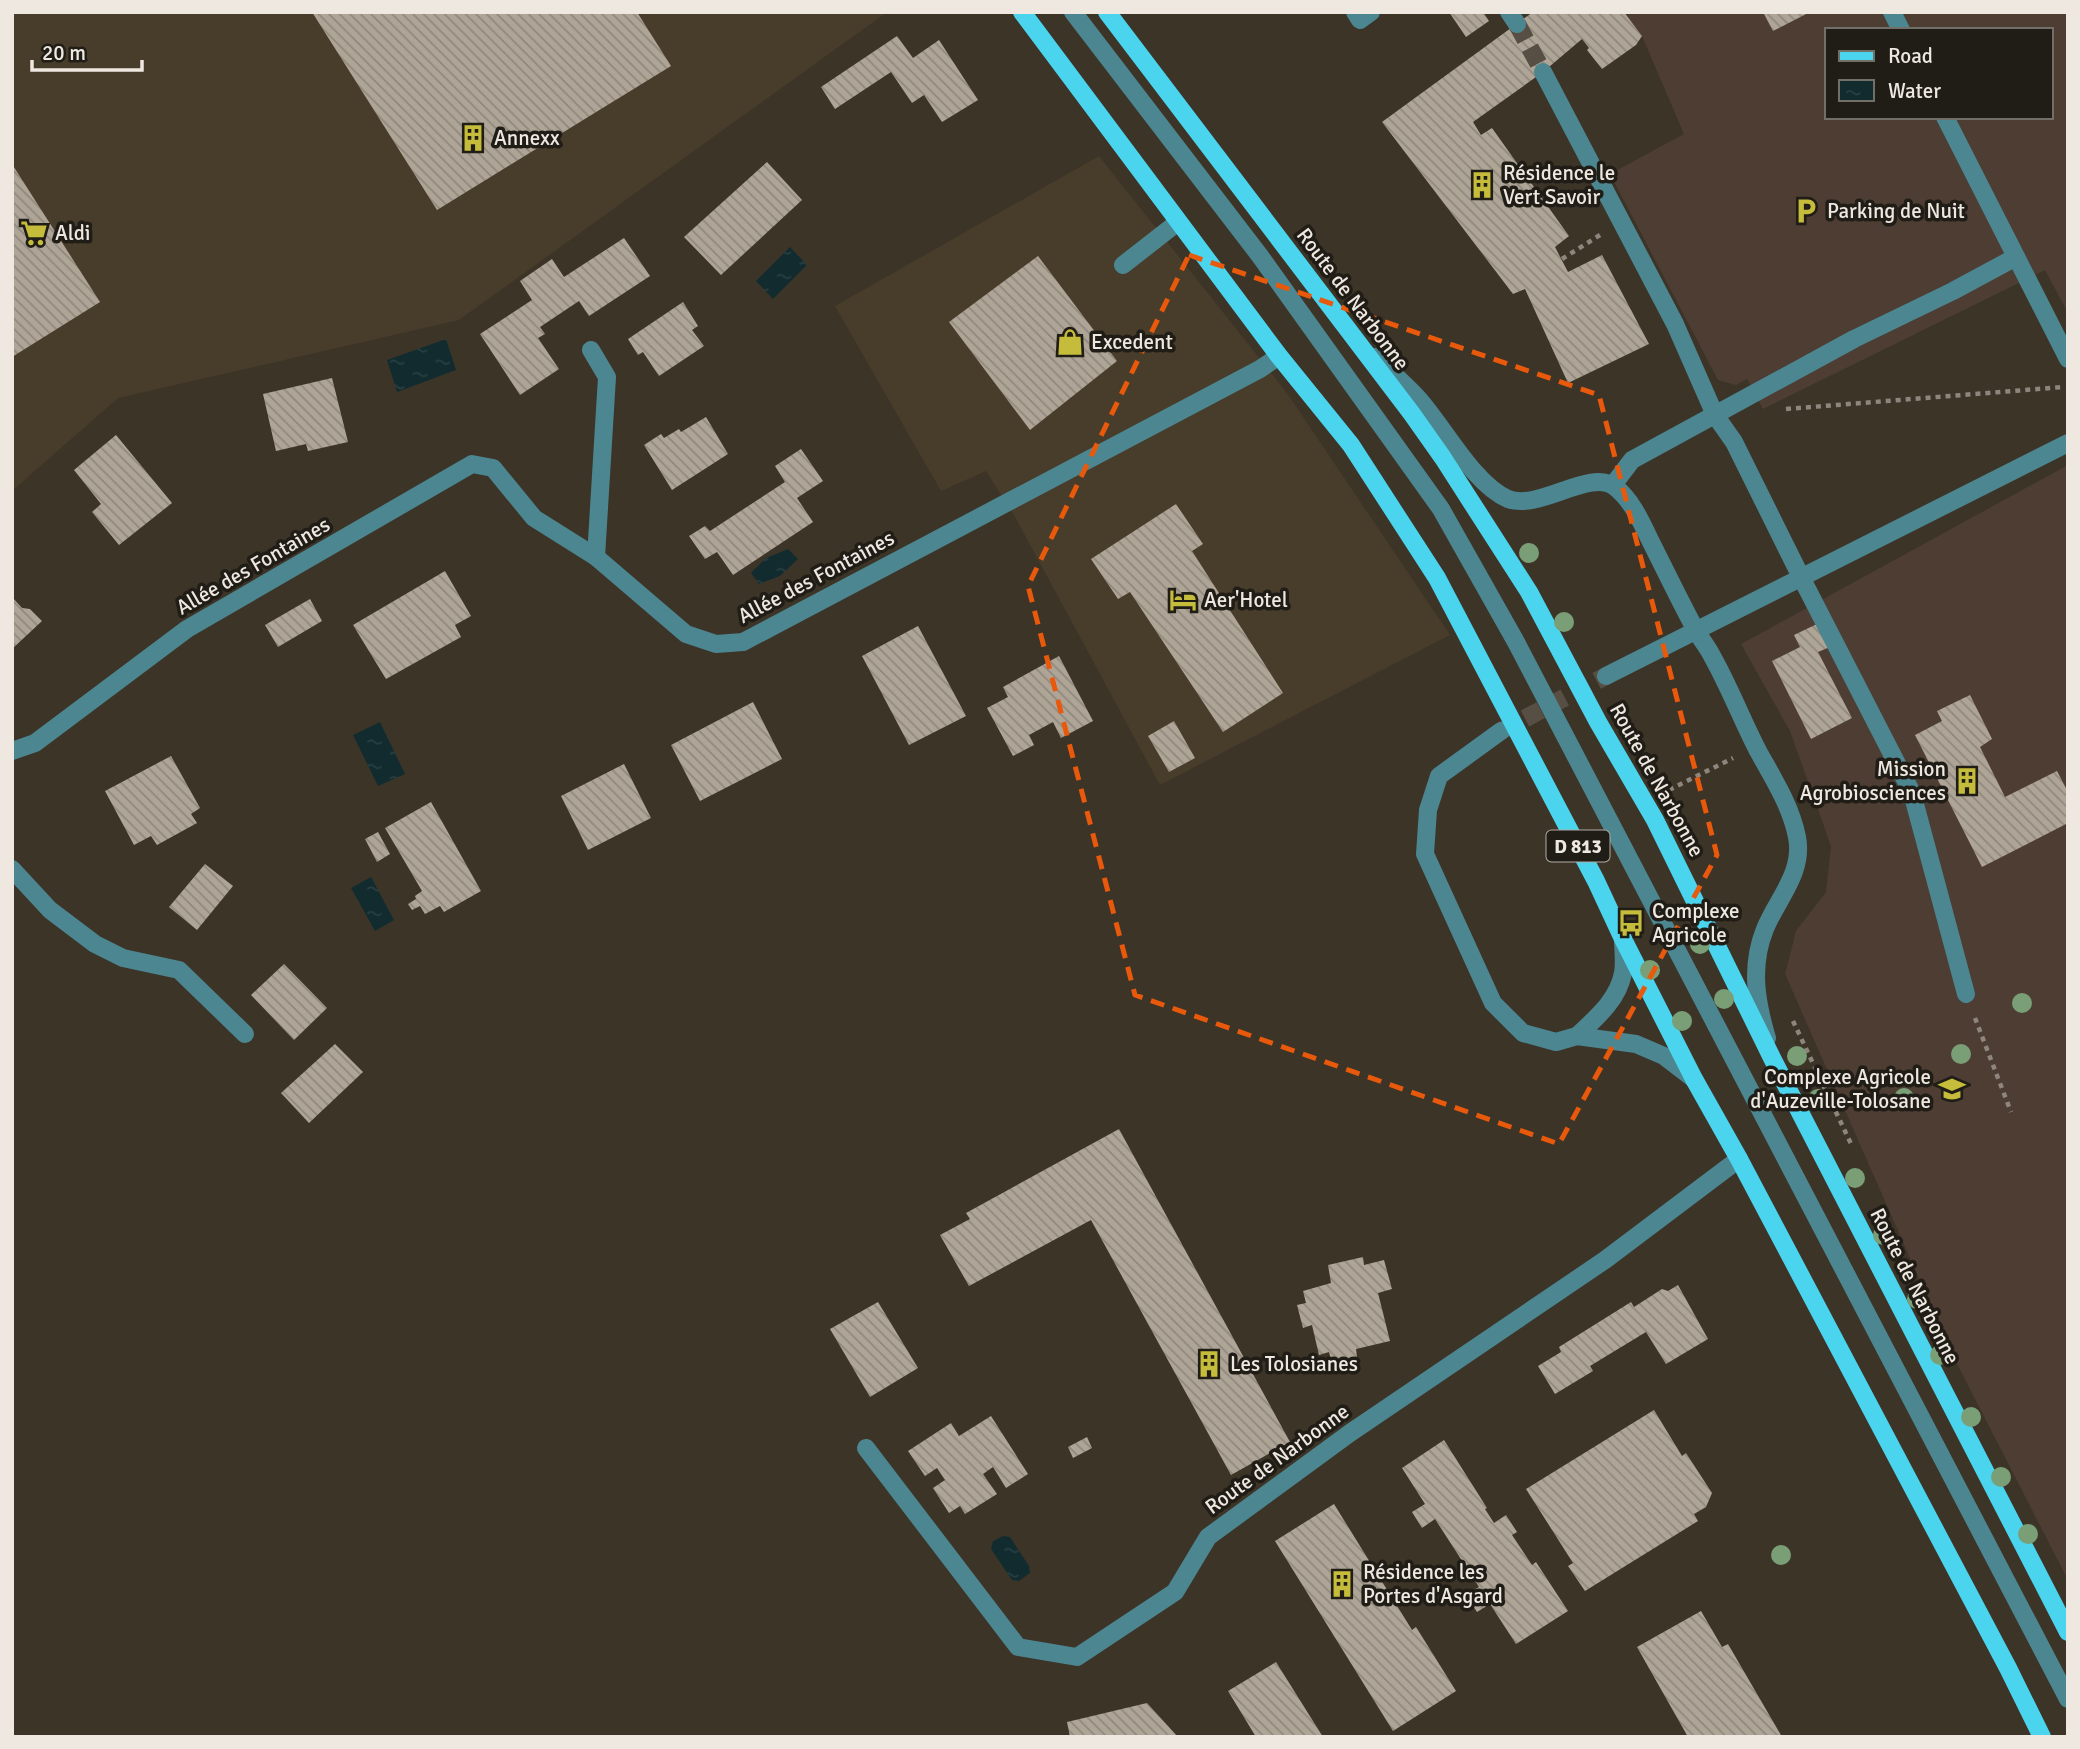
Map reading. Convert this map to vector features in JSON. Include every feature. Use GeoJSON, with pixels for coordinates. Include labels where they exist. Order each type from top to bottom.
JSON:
{"type":"FeatureCollection","features":[{"type":"Feature","properties":{"kind":"main road","name":"D 813"},"geometry":{"type":"LineString","coordinates":[[1023,12],[1279,356],[1351,445],[1437,578],[1560,810],[1694,1079],[1739,1159],[2042,1737]]}},
{"type":"Feature","properties":{"kind":"main road","name":"Route de Narbonne"},"geometry":{"type":"LineString","coordinates":[[1107,12],[1353,335],[1443,458],[1530,593],[1598,723],[1656,820],[1772,1058],[2068,1632]]}},
{"type":"Feature","properties":{"kind":"street"},"geometry":{"type":"LineString","coordinates":[[1073,12],[1260,256],[1441,509],[1516,642],[2068,1699]]}},
{"type":"Feature","properties":{"kind":"street"},"geometry":{"type":"LineString","coordinates":[[1355,12],[1360,20],[1371,12]]}},
{"type":"Feature","properties":{"kind":"street"},"geometry":{"type":"LineString","coordinates":[[1892,12],[1900,28]]}},
{"type":"Feature","properties":{"kind":"street"},"geometry":{"type":"LineString","coordinates":[[1543,72],[1675,324],[1715,415],[1734,442],[1912,793],[1966,994]]}},
{"type":"Feature","properties":{"kind":"street"},"geometry":{"type":"LineString","coordinates":[[1946,119],[2068,359]]}},
{"type":"Feature","properties":{"kind":"street"},"geometry":{"type":"LineString","coordinates":[[1123,265],[1178,222]]}},
{"type":"Feature","properties":{"kind":"street"},"geometry":{"type":"LineString","coordinates":[[1613,485],[1632,460],[1854,339],[2016,257]]}},
{"type":"Feature","properties":{"kind":"street"},"geometry":{"type":"LineString","coordinates":[[1353,335],[1418,398],[1479,476],[1494,490],[1510,499],[1538,499],[1595,482],[1613,485],[1632,505],[1697,632],[1712,655],[1792,816],[1798,840],[1797,860],[1792,880],[1764,931],[1755,967],[1755,989],[1772,1058]]}},
{"type":"Feature","properties":{"kind":"street"},"geometry":{"type":"LineString","coordinates":[[591,350],[607,377],[596,557]]}},
{"type":"Feature","properties":{"kind":"street","name":"Allée des Fontaines"},"geometry":{"type":"LineString","coordinates":[[12,751],[35,743],[187,629],[472,464],[492,468],[534,518],[596,557],[686,634],[716,644],[743,642],[1248,375],[1279,356]]}},
{"type":"Feature","properties":{"kind":"street"},"geometry":{"type":"LineString","coordinates":[[1606,676],[2068,443]]}},
{"type":"Feature","properties":{"kind":"street"},"geometry":{"type":"LineString","coordinates":[[1501,731],[1439,776],[1428,810],[1425,854],[1493,1003],[1523,1033],[1556,1042],[1577,1035],[1599,1016],[1614,996],[1623,973],[1623,939]]}},
{"type":"Feature","properties":{"kind":"street"},"geometry":{"type":"LineString","coordinates":[[12,869],[50,910],[95,944],[123,958],[179,970],[245,1034]]}},
{"type":"Feature","properties":{"kind":"street"},"geometry":{"type":"LineString","coordinates":[[1577,1035],[1636,1044],[1664,1056],[1694,1079]]}},
{"type":"Feature","properties":{"kind":"street","name":"Route de Narbonne"},"geometry":{"type":"LineString","coordinates":[[866,1448],[1018,1647],[1077,1657],[1175,1592],[1209,1537],[1350,1433],[1605,1260],[1739,1159]]}},
{"type":"Feature","properties":{"kind":"path"},"geometry":{"type":"LineString","coordinates":[[1562,259],[1621,222]]}},
{"type":"Feature","properties":{"kind":"path"},"geometry":{"type":"LineString","coordinates":[[1783,410],[2068,387]]}},
{"type":"Feature","properties":{"kind":"path"},"geometry":{"type":"LineString","coordinates":[[1693,779],[1734,758]]}},
{"type":"Feature","properties":{"kind":"path"},"geometry":{"type":"LineString","coordinates":[[1966,994],[2011,1112]]}},
{"type":"Feature","properties":{"kind":"highlighted area"},"geometry":{"type":"Polygon","coordinates":[[[1189,255],[1599,395],[1717,855],[1559,1144],[1135,995],[1028,586],[1189,255]]]}},
{"type":"Feature","properties":{"kind":"shaded area"},"geometry":{"type":"Polygon","coordinates":[[[12,12],[891,12],[883,15],[459,320],[118,398],[12,491],[12,12]]]}},
{"type":"Feature","properties":{"kind":"shaded area"},"geometry":{"type":"Polygon","coordinates":[[[1624,12],[2068,12],[2068,313],[2045,270],[1763,409],[1747,379],[1736,385],[1718,380],[1610,174],[1684,134],[1642,36],[1624,12]]]}},
{"type":"Feature","properties":{"kind":"shaded area"},"geometry":{"type":"Polygon","coordinates":[[[1099,156],[1287,393],[1450,635],[1160,785],[1015,517],[986,471],[941,491],[835,306],[1099,156]]]}},
{"type":"Feature","properties":{"kind":"shaded area","name":"Complexe Agricole d'Auzeville-Tolosane"},"geometry":{"type":"Polygon","coordinates":[[[2068,465],[2068,1580],[1954,1358],[1785,974],[1796,931],[1826,892],[1831,846],[1790,731],[1741,644],[2068,465]]]}},
{"type":"Feature","properties":{"kind":"water"},"geometry":{"type":"Polygon","coordinates":[[[790,247],[807,265],[773,299],[756,281],[790,247]]]}},
{"type":"Feature","properties":{"kind":"water"},"geometry":{"type":"Polygon","coordinates":[[[446,339],[456,370],[397,392],[387,360],[446,339]]]}},
{"type":"Feature","properties":{"kind":"water"},"geometry":{"type":"Polygon","coordinates":[[[788,549],[798,559],[780,576],[759,584],[751,573],[766,558],[788,549]]]}},
{"type":"Feature","properties":{"kind":"water"},"geometry":{"type":"Polygon","coordinates":[[[380,722],[405,774],[378,786],[353,735],[380,722]]]}},
{"type":"Feature","properties":{"kind":"water"},"geometry":{"type":"Polygon","coordinates":[[[371,877],[394,920],[375,931],[351,888],[371,877]]]}},
{"type":"Feature","properties":{"kind":"water"},"geometry":{"type":"Polygon","coordinates":[[[1003,1536],[1010,1537],[1029,1566],[1030,1573],[1019,1581],[1012,1580],[991,1549],[993,1541],[1003,1536]]]}},
{"type":"Feature","properties":{"kind":"building","name":"Annexx"},"geometry":{"type":"Polygon","coordinates":[[[312,12],[637,12],[671,66],[437,210],[312,12]]]}},
{"type":"Feature","properties":{"kind":"building"},"geometry":{"type":"Polygon","coordinates":[[[1449,12],[1483,12],[1489,21],[1466,37],[1449,12]]]}},
{"type":"Feature","properties":{"kind":"building","name":"Résidence le Vert Savoir"},"geometry":{"type":"Polygon","coordinates":[[[1533,12],[1624,12],[1642,36],[1636,45],[1602,69],[1582,39],[1543,72],[1473,122],[1481,135],[1492,128],[1569,236],[1555,247],[1568,272],[1602,255],[1649,344],[1568,383],[1525,289],[1513,294],[1382,122],[1533,12]]]}},
{"type":"Feature","properties":{"kind":"building"},"geometry":{"type":"Polygon","coordinates":[[[1763,12],[1810,12],[1773,31],[1763,12]]]}},
{"type":"Feature","properties":{"kind":"building"},"geometry":{"type":"Polygon","coordinates":[[[897,36],[913,58],[939,40],[978,100],[942,122],[924,95],[912,103],[891,72],[835,109],[821,87],[897,36]]]}},
{"type":"Feature","properties":{"kind":"building"},"geometry":{"type":"Polygon","coordinates":[[[767,162],[802,200],[721,275],[684,237],[767,162]]]}},
{"type":"Feature","properties":{"kind":"building","name":"Aldi"},"geometry":{"type":"Polygon","coordinates":[[[12,164],[100,302],[12,357],[12,164]]]}},
{"type":"Feature","properties":{"kind":"building"},"geometry":{"type":"Polygon","coordinates":[[[624,238],[650,276],[589,316],[579,301],[540,327],[545,334],[538,338],[559,369],[520,395],[480,334],[532,300],[520,281],[552,259],[564,277],[624,238]]]}},
{"type":"Feature","properties":{"kind":"building"},"geometry":{"type":"Polygon","coordinates":[[[1038,256],[1117,361],[1030,430],[949,322],[1038,256]]]}},
{"type":"Feature","properties":{"kind":"building"},"geometry":{"type":"Polygon","coordinates":[[[683,302],[698,326],[692,330],[704,346],[659,376],[643,352],[638,355],[628,339],[683,302]]]}},
{"type":"Feature","properties":{"kind":"building"},"geometry":{"type":"Polygon","coordinates":[[[332,378],[348,442],[308,451],[306,444],[276,451],[263,394],[332,378]]]}},
{"type":"Feature","properties":{"kind":"building"},"geometry":{"type":"Polygon","coordinates":[[[706,417],[728,454],[672,490],[644,445],[661,434],[664,438],[679,429],[681,432],[706,417]]]}},
{"type":"Feature","properties":{"kind":"building"},"geometry":{"type":"Polygon","coordinates":[[[116,435],[172,503],[119,545],[92,512],[101,504],[74,470],[116,435]]]}},
{"type":"Feature","properties":{"kind":"building"},"geometry":{"type":"Polygon","coordinates":[[[801,449],[823,481],[797,498],[813,522],[733,575],[717,552],[705,559],[689,536],[705,526],[710,531],[785,482],[775,466],[801,449]]]}},
{"type":"Feature","properties":{"kind":"building"},"geometry":{"type":"Polygon","coordinates":[[[1176,504],[1203,544],[1192,551],[1283,693],[1223,732],[1130,592],[1118,599],[1091,559],[1176,504]]]}},
{"type":"Feature","properties":{"kind":"building"},"geometry":{"type":"Polygon","coordinates":[[[445,571],[471,616],[455,625],[461,637],[386,679],[353,625],[445,571]]]}},
{"type":"Feature","properties":{"kind":"building"},"geometry":{"type":"Polygon","coordinates":[[[12,597],[22,608],[30,609],[42,621],[12,649],[12,597]]]}},
{"type":"Feature","properties":{"kind":"building"},"geometry":{"type":"Polygon","coordinates":[[[310,599],[322,621],[278,647],[265,625],[310,599]]]}},
{"type":"Feature","properties":{"kind":"building"},"geometry":{"type":"Polygon","coordinates":[[[1817,624],[1830,647],[1818,652],[1852,718],[1811,739],[1772,661],[1800,647],[1794,635],[1817,624]]]}},
{"type":"Feature","properties":{"kind":"building"},"geometry":{"type":"Polygon","coordinates":[[[918,626],[966,716],[909,745],[862,656],[918,626]]]}},
{"type":"Feature","properties":{"kind":"building"},"geometry":{"type":"Polygon","coordinates":[[[1059,656],[1093,721],[1061,738],[1053,722],[1029,735],[1034,745],[1013,756],[987,708],[1008,697],[1003,687],[1059,656]]]}},
{"type":"Feature","properties":{"kind":"building","name":"Mission Agrobiosciences"},"geometry":{"type":"Polygon","coordinates":[[[1970,695],[1992,739],[1980,747],[2005,797],[2057,771],[2068,792],[2068,823],[1982,867],[1915,735],[1942,721],[1937,711],[1970,695]]]}},
{"type":"Feature","properties":{"kind":"building"},"geometry":{"type":"Polygon","coordinates":[[[753,702],[782,759],[700,801],[671,745],[753,702]]]}},
{"type":"Feature","properties":{"kind":"building"},"geometry":{"type":"Polygon","coordinates":[[[1174,721],[1195,758],[1169,772],[1148,736],[1174,721]]]}},
{"type":"Feature","properties":{"kind":"building"},"geometry":{"type":"Polygon","coordinates":[[[171,756],[200,808],[191,814],[197,823],[157,845],[151,836],[134,845],[105,791],[171,756]]]}},
{"type":"Feature","properties":{"kind":"building"},"geometry":{"type":"Polygon","coordinates":[[[624,764],[651,818],[588,850],[561,796],[624,764]]]}},
{"type":"Feature","properties":{"kind":"building"},"geometry":{"type":"Polygon","coordinates":[[[431,802],[481,891],[444,912],[440,906],[425,914],[420,906],[412,910],[408,904],[422,891],[385,828],[431,802]]]}},
{"type":"Feature","properties":{"kind":"building"},"geometry":{"type":"Polygon","coordinates":[[[378,832],[390,854],[377,862],[365,839],[378,832]]]}},
{"type":"Feature","properties":{"kind":"building"},"geometry":{"type":"Polygon","coordinates":[[[205,864],[233,886],[197,930],[169,907],[205,864]]]}},
{"type":"Feature","properties":{"kind":"building"},"geometry":{"type":"Polygon","coordinates":[[[284,964],[327,1008],[294,1040],[251,995],[284,964]]]}},
{"type":"Feature","properties":{"kind":"building"},"geometry":{"type":"Polygon","coordinates":[[[335,1044],[363,1072],[309,1123],[281,1093],[335,1044]]]}},
{"type":"Feature","properties":{"kind":"building","name":"Les Tolosianes"},"geometry":{"type":"Polygon","coordinates":[[[1119,1129],[1290,1442],[1231,1475],[1091,1220],[969,1286],[940,1235],[970,1219],[966,1213],[1119,1129]]]}},
{"type":"Feature","properties":{"kind":"building"},"geometry":{"type":"Polygon","coordinates":[[[1363,1257],[1364,1265],[1384,1260],[1392,1289],[1378,1293],[1390,1341],[1356,1349],[1357,1357],[1332,1363],[1329,1352],[1319,1355],[1312,1325],[1303,1328],[1297,1305],[1306,1303],[1303,1291],[1331,1283],[1328,1265],[1363,1257]]]}},
{"type":"Feature","properties":{"kind":"building"},"geometry":{"type":"Polygon","coordinates":[[[1678,1285],[1708,1339],[1666,1364],[1646,1332],[1590,1366],[1593,1371],[1555,1394],[1538,1366],[1561,1352],[1559,1347],[1631,1302],[1634,1307],[1662,1289],[1668,1291],[1678,1285]]]}},
{"type":"Feature","properties":{"kind":"building"},"geometry":{"type":"Polygon","coordinates":[[[878,1302],[918,1368],[870,1397],[830,1329],[878,1302]]]}},
{"type":"Feature","properties":{"kind":"building"},"geometry":{"type":"Polygon","coordinates":[[[1654,1410],[1682,1456],[1686,1453],[1712,1493],[1706,1507],[1694,1514],[1698,1521],[1585,1591],[1568,1566],[1573,1563],[1526,1489],[1654,1410]]]}},
{"type":"Feature","properties":{"kind":"building"},"geometry":{"type":"Polygon","coordinates":[[[991,1416],[1028,1474],[1006,1488],[993,1467],[983,1474],[997,1494],[965,1514],[960,1506],[949,1513],[933,1488],[945,1480],[937,1468],[925,1476],[908,1451],[951,1423],[959,1436],[991,1416]]]}},
{"type":"Feature","properties":{"kind":"building"},"geometry":{"type":"Polygon","coordinates":[[[1087,1437],[1092,1448],[1073,1458],[1068,1447],[1087,1437]]]}},
{"type":"Feature","properties":{"kind":"building","name":"Résidence les Portes d'Asgard"},"geometry":{"type":"Polygon","coordinates":[[[1444,1440],[1494,1523],[1506,1515],[1517,1532],[1512,1535],[1532,1565],[1536,1562],[1568,1611],[1516,1644],[1490,1604],[1477,1612],[1466,1595],[1479,1587],[1435,1519],[1422,1528],[1412,1512],[1425,1504],[1402,1468],[1444,1440]]]}},
{"type":"Feature","properties":{"kind":"building","name":"Résidence les Portes d'Asgard"},"geometry":{"type":"Polygon","coordinates":[[[1334,1504],[1412,1630],[1416,1627],[1456,1691],[1393,1731],[1275,1541],[1334,1504]]]}},
{"type":"Feature","properties":{"kind":"building"},"geometry":{"type":"Polygon","coordinates":[[[1701,1611],[1722,1647],[1728,1644],[1782,1737],[1688,1737],[1637,1647],[1701,1611]]]}},
{"type":"Feature","properties":{"kind":"building"},"geometry":{"type":"Polygon","coordinates":[[[1276,1662],[1323,1737],[1256,1737],[1228,1691],[1276,1662]]]}},
{"type":"Feature","properties":{"kind":"building"},"geometry":{"type":"Polygon","coordinates":[[[1147,1703],[1178,1737],[1070,1737],[1067,1722],[1147,1703]]]}},
{"type":"Feature","properties":{"kind":"tunnel"},"geometry":{"type":"LineString","coordinates":[[1517,24],[1543,72]]}},
{"type":"Feature","properties":{"kind":"tunnel"},"geometry":{"type":"LineString","coordinates":[[1501,731],[1606,676]]}},
{"type":"Feature","properties":{"kind":"place","name":"Annexx"},"geometry":{"type":"Point","coordinates":[473,138]}},
{"type":"Feature","properties":{"kind":"place","name":"Résidence le Vert Savoir"},"geometry":{"type":"Point","coordinates":[1482,185]}},
{"type":"Feature","properties":{"kind":"place","name":"Parking de Nuit"},"geometry":{"type":"Point","coordinates":[1806,211]}},
{"type":"Feature","properties":{"kind":"place","name":"Aldi"},"geometry":{"type":"Point","coordinates":[34,233]}},
{"type":"Feature","properties":{"kind":"place","name":"Excedent"},"geometry":{"type":"Point","coordinates":[1070,342]}},
{"type":"Feature","properties":{"kind":"place","name":"Aer'Hotel"},"geometry":{"type":"Point","coordinates":[1183,600]}},
{"type":"Feature","properties":{"kind":"place","name":"Mission Agrobiosciences"},"geometry":{"type":"Point","coordinates":[1967,781]}},
{"type":"Feature","properties":{"kind":"place","name":"Complexe Agricole"},"geometry":{"type":"Point","coordinates":[1631,923]}},
{"type":"Feature","properties":{"kind":"place","name":"Complexe Agricole d'Auzeville-Tolosane"},"geometry":{"type":"Point","coordinates":[1952,1089]}},
{"type":"Feature","properties":{"kind":"place","name":"Les Tolosianes"},"geometry":{"type":"Point","coordinates":[1209,1364]}},
{"type":"Feature","properties":{"kind":"place","name":"Résidence les Portes d'Asgard"},"geometry":{"type":"Point","coordinates":[1342,1584]}}]}
